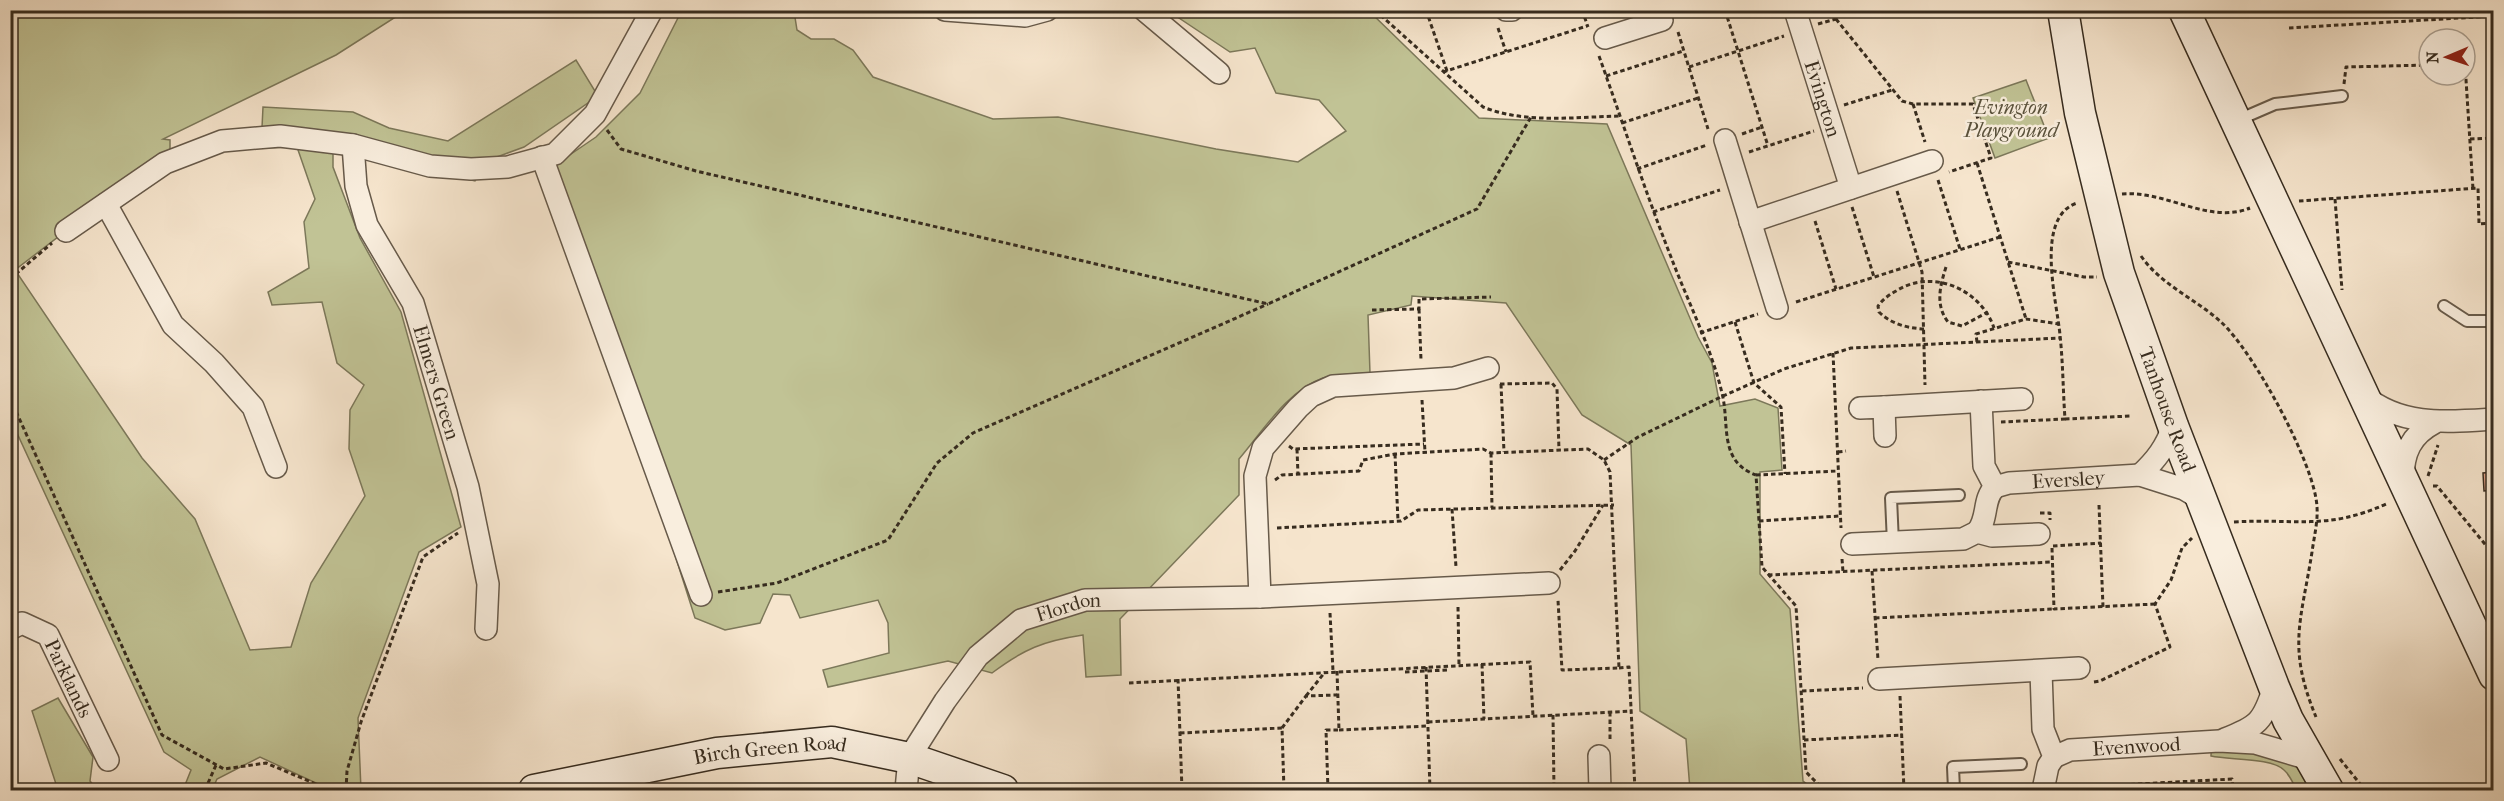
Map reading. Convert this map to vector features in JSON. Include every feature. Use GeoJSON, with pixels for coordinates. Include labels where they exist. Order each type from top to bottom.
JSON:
{"type":"FeatureCollection","features":[{"type":"Feature","properties":{"kind":"street"},"geometry":{"type":"LineString","coordinates":[[66,231],[165,163],[222,141],[280,135],[353,146],[430,166],[471,170],[508,167],[555,154],[596,114],[652,10]]}},
{"type":"Feature","properties":{"kind":"street"},"geometry":{"type":"LineString","coordinates":[[945,10],[1025,16],[1047,10]]}},
{"type":"Feature","properties":{"kind":"street"},"geometry":{"type":"LineString","coordinates":[[1144,10],[1220,73]]}},
{"type":"Feature","properties":{"kind":"street","name":"Tanhouse Road"},"geometry":{"type":"LineString","coordinates":[[2063,10],[2080,113],[2119,271],[2173,426],[2204,501],[2274,687],[2323,757],[2328,790]]}},
{"type":"Feature","properties":{"kind":"street"},"geometry":{"type":"LineString","coordinates":[[2184,10],[2361,393],[2411,489],[2493,672]]}},
{"type":"Feature","properties":{"kind":"street"},"geometry":{"type":"LineString","coordinates":[[1595,37],[1639,18],[1669,24]]}},
{"type":"Feature","properties":{"kind":"street","name":"Evington"},"geometry":{"type":"LineString","coordinates":[[1799,20],[1830,118],[1848,189]]}},
{"type":"Feature","properties":{"kind":"street","name":"Elmers Green"},"geometry":{"type":"LineString","coordinates":[[353,146],[356,186],[367,225],[413,303],[468,487],[488,584],[486,628]]}},
{"type":"Feature","properties":{"kind":"street"},"geometry":{"type":"LineString","coordinates":[[1722,147],[1738,184],[1778,308]]}},
{"type":"Feature","properties":{"kind":"street"},"geometry":{"type":"LineString","coordinates":[[542,158],[701,595]]}},
{"type":"Feature","properties":{"kind":"street"},"geometry":{"type":"LineString","coordinates":[[1750,222],[1891,174],[1934,169]]}},
{"type":"Feature","properties":{"kind":"street"},"geometry":{"type":"LineString","coordinates":[[106,204],[173,325],[214,363],[253,407],[276,467]]}},
{"type":"Feature","properties":{"kind":"street"},"geometry":{"type":"LineString","coordinates":[[1260,597],[1255,492],[1258,461],[1263,448],[1275,432],[1311,396],[1333,386],[1494,376]]}},
{"type":"Feature","properties":{"kind":"street"},"geometry":{"type":"LineString","coordinates":[[2361,393],[2371,402],[2392,413],[2438,422],[2493,420]]}},
{"type":"Feature","properties":{"kind":"street"},"geometry":{"type":"LineString","coordinates":[[1860,408],[2022,399]]}},
{"type":"Feature","properties":{"kind":"street"},"geometry":{"type":"LineString","coordinates":[[1845,544],[1963,539],[1977,532],[1984,521],[1987,497],[1995,487],[1984,466],[1981,401]]}},
{"type":"Feature","properties":{"kind":"street"},"geometry":{"type":"LineString","coordinates":[[1884,407],[1885,436]]}},
{"type":"Feature","properties":{"kind":"street"},"geometry":{"type":"LineString","coordinates":[[2411,489],[2404,463],[2409,444],[2423,429],[2438,422]]}},
{"type":"Feature","properties":{"kind":"street"},"geometry":{"type":"LineString","coordinates":[[2140,475],[2157,460],[2168,443],[2173,426]]}},
{"type":"Feature","properties":{"kind":"street","name":"Eversley"},"geometry":{"type":"LineString","coordinates":[[1995,487],[2009,483],[2140,475],[2184,489],[2204,501]]}},
{"type":"Feature","properties":{"kind":"street"},"geometry":{"type":"LineString","coordinates":[[1977,532],[1992,536],[2048,536]]}},
{"type":"Feature","properties":{"kind":"street","name":"Flordon"},"geometry":{"type":"LineString","coordinates":[[909,758],[945,701],[978,656],[1021,620],[1085,600],[1260,597],[1549,583]]}},
{"type":"Feature","properties":{"kind":"street","name":"Parklands"},"geometry":{"type":"LineString","coordinates":[[10,629],[22,623],[48,635],[108,760]]}},
{"type":"Feature","properties":{"kind":"street"},"geometry":{"type":"LineString","coordinates":[[2041,671],[2043,729],[2054,757],[2048,766],[2043,790]]}},
{"type":"Feature","properties":{"kind":"street"},"geometry":{"type":"LineString","coordinates":[[1889,679],[2041,671],[2084,675]]}},
{"type":"Feature","properties":{"kind":"street","name":"Evenwood"},"geometry":{"type":"LineString","coordinates":[[2219,741],[2254,727],[2268,708],[2274,687]]}},
{"type":"Feature","properties":{"kind":"street","name":"Evenwood"},"geometry":{"type":"LineString","coordinates":[[2054,757],[2070,750],[2219,741],[2255,743],[2323,757]]}},
{"type":"Feature","properties":{"kind":"street","name":"Birch Green Road"},"geometry":{"type":"LineString","coordinates":[[534,790],[717,753],[832,742],[909,758],[1003,790]]}},
{"type":"Feature","properties":{"kind":"street"},"geometry":{"type":"LineString","coordinates":[[1599,756],[1600,790]]}},
{"type":"Feature","properties":{"kind":"street"},"geometry":{"type":"LineString","coordinates":[[906,790],[909,758]]}},
{"type":"Feature","properties":{"kind":"lane"},"geometry":{"type":"LineString","coordinates":[[2235,122],[2275,104],[2342,96]]}},
{"type":"Feature","properties":{"kind":"lane"},"geometry":{"type":"LineString","coordinates":[[2444,306],[2467,321],[2493,321]]}},
{"type":"Feature","properties":{"kind":"lane"},"geometry":{"type":"LineString","coordinates":[[1893,543],[1891,498],[1959,495]]}},
{"type":"Feature","properties":{"kind":"lane"},"geometry":{"type":"LineString","coordinates":[[1954,790],[1953,767],[2021,764]]}},
{"type":"Feature","properties":{"kind":"path"},"geometry":{"type":"LineString","coordinates":[[1375,10],[1483,107],[1498,113],[1531,117],[1619,116]]}},
{"type":"Feature","properties":{"kind":"path"},"geometry":{"type":"LineString","coordinates":[[1426,10],[1445,72]]}},
{"type":"Feature","properties":{"kind":"path"},"geometry":{"type":"LineString","coordinates":[[1582,10],[1595,37],[1619,116],[1653,212],[1700,333],[1714,361],[1723,396],[1727,439],[1732,458],[1744,470],[1756,475],[1839,471]]}},
{"type":"Feature","properties":{"kind":"path"},"geometry":{"type":"LineString","coordinates":[[1725,10],[1768,146]]}},
{"type":"Feature","properties":{"kind":"path"},"geometry":{"type":"LineString","coordinates":[[1830,10],[1902,101],[1913,104],[1973,104],[1991,158],[1977,163],[1934,169]]}},
{"type":"Feature","properties":{"kind":"path"},"geometry":{"type":"LineString","coordinates":[[1506,52],[1497,24],[1508,11]]}},
{"type":"Feature","properties":{"kind":"path"},"geometry":{"type":"LineString","coordinates":[[2289,28],[2493,16]]}},
{"type":"Feature","properties":{"kind":"path"},"geometry":{"type":"LineString","coordinates":[[1689,67],[1738,51],[1799,20],[1836,19]]}},
{"type":"Feature","properties":{"kind":"path"},"geometry":{"type":"LineString","coordinates":[[1669,24],[1683,51],[1698,98],[1722,147]]}},
{"type":"Feature","properties":{"kind":"path"},"geometry":{"type":"LineString","coordinates":[[1445,72],[1506,52],[1595,37]]}},
{"type":"Feature","properties":{"kind":"path"},"geometry":{"type":"LineString","coordinates":[[1606,76],[1683,51]]}},
{"type":"Feature","properties":{"kind":"path"},"geometry":{"type":"LineString","coordinates":[[2342,96],[2346,67],[2417,65]]}},
{"type":"Feature","properties":{"kind":"path"},"geometry":{"type":"LineString","coordinates":[[2467,87],[2473,189]]}},
{"type":"Feature","properties":{"kind":"path"},"geometry":{"type":"LineString","coordinates":[[1722,147],[1768,146],[1892,90]]}},
{"type":"Feature","properties":{"kind":"path"},"geometry":{"type":"LineString","coordinates":[[1622,123],[1698,98]]}},
{"type":"Feature","properties":{"kind":"path"},"geometry":{"type":"LineString","coordinates":[[1913,104],[1960,249]]}},
{"type":"Feature","properties":{"kind":"path"},"geometry":{"type":"LineString","coordinates":[[596,114],[621,149],[696,171],[1268,304]]}},
{"type":"Feature","properties":{"kind":"path"},"geometry":{"type":"LineString","coordinates":[[701,595],[777,583],[888,540],[937,463],[973,434],[1477,209],[1531,117]]}},
{"type":"Feature","properties":{"kind":"path"},"geometry":{"type":"LineString","coordinates":[[1637,169],[1722,147],[1762,127]]}},
{"type":"Feature","properties":{"kind":"path"},"geometry":{"type":"LineString","coordinates":[[2470,139],[2493,138]]}},
{"type":"Feature","properties":{"kind":"path"},"geometry":{"type":"LineString","coordinates":[[1977,163],[2026,319]]}},
{"type":"Feature","properties":{"kind":"path"},"geometry":{"type":"LineString","coordinates":[[1891,174],[1923,281],[1926,405]]}},
{"type":"Feature","properties":{"kind":"path"},"geometry":{"type":"LineString","coordinates":[[1653,212],[1738,184]]}},
{"type":"Feature","properties":{"kind":"path"},"geometry":{"type":"LineString","coordinates":[[2298,201],[2478,188],[2479,224],[2493,223]]}},
{"type":"Feature","properties":{"kind":"path"},"geometry":{"type":"LineString","coordinates":[[1848,189],[1874,277]]}},
{"type":"Feature","properties":{"kind":"path"},"geometry":{"type":"LineString","coordinates":[[2126,193],[2127,203]]}},
{"type":"Feature","properties":{"kind":"path"},"geometry":{"type":"LineString","coordinates":[[2133,194],[2227,214],[2252,208]]}},
{"type":"Feature","properties":{"kind":"path"},"geometry":{"type":"LineString","coordinates":[[2335,199],[2342,291]]}},
{"type":"Feature","properties":{"kind":"path"},"geometry":{"type":"LineString","coordinates":[[1809,202],[1836,289]]}},
{"type":"Feature","properties":{"kind":"path"},"geometry":{"type":"LineString","coordinates":[[2065,419],[2061,338],[2050,270],[2056,224],[2061,212],[2077,203]]}},
{"type":"Feature","properties":{"kind":"path"},"geometry":{"type":"LineString","coordinates":[[10,279],[66,231]]}},
{"type":"Feature","properties":{"kind":"path"},"geometry":{"type":"LineString","coordinates":[[1700,333],[2000,237]]}},
{"type":"Feature","properties":{"kind":"path"},"geometry":{"type":"LineString","coordinates":[[2138,249],[2154,273],[2202,306],[2223,324],[2243,347],[2306,462],[2316,499],[2316,524],[2299,626],[2297,652],[2304,687],[2321,726]]}},
{"type":"Feature","properties":{"kind":"path"},"geometry":{"type":"LineString","coordinates":[[2008,262],[2091,278],[2119,271]]}},
{"type":"Feature","properties":{"kind":"path"},"geometry":{"type":"LineString","coordinates":[[1946,267],[1941,284],[1942,312],[1952,325],[1967,324],[1988,312]]}},
{"type":"Feature","properties":{"kind":"path"},"geometry":{"type":"LineString","coordinates":[[1924,329],[1897,324],[1882,316],[1878,309],[1881,302],[1905,286],[1923,281],[1941,284],[1966,292],[1988,312],[1994,328]]}},
{"type":"Feature","properties":{"kind":"path"},"geometry":{"type":"LineString","coordinates":[[1372,310],[1419,309],[1419,299],[1491,297]]}},
{"type":"Feature","properties":{"kind":"path"},"geometry":{"type":"LineString","coordinates":[[1977,342],[1976,334],[2026,319],[2059,324]]}},
{"type":"Feature","properties":{"kind":"path"},"geometry":{"type":"LineString","coordinates":[[1735,322],[1754,382],[1781,407],[1785,474]]}},
{"type":"Feature","properties":{"kind":"path"},"geometry":{"type":"LineString","coordinates":[[1604,460],[1638,437],[1723,396],[1754,382],[1851,348],[2061,338]]}},
{"type":"Feature","properties":{"kind":"path"},"geometry":{"type":"LineString","coordinates":[[1833,353],[1840,516],[1845,544],[1843,572]]}},
{"type":"Feature","properties":{"kind":"path"},"geometry":{"type":"LineString","coordinates":[[1504,452],[1494,376],[1552,383],[1557,389],[1559,450]]}},
{"type":"Feature","properties":{"kind":"path"},"geometry":{"type":"LineString","coordinates":[[10,398],[162,735],[224,769],[266,763],[330,790]]}},
{"type":"Feature","properties":{"kind":"path"},"geometry":{"type":"LineString","coordinates":[[1982,423],[2131,416]]}},
{"type":"Feature","properties":{"kind":"path"},"geometry":{"type":"LineString","coordinates":[[2411,489],[2442,432],[2438,422]]}},
{"type":"Feature","properties":{"kind":"path"},"geometry":{"type":"LineString","coordinates":[[1275,432],[1293,449],[1424,444]]}},
{"type":"Feature","properties":{"kind":"path"},"geometry":{"type":"LineString","coordinates":[[1297,449],[1298,475]]}},
{"type":"Feature","properties":{"kind":"path"},"geometry":{"type":"LineString","coordinates":[[1255,492],[1281,476],[1359,471],[1363,460],[1395,454],[1483,449],[1491,453],[1588,450],[1604,460],[1610,472],[1614,505],[1619,668]]}},
{"type":"Feature","properties":{"kind":"path"},"geometry":{"type":"LineString","coordinates":[[1838,452],[1846,451]]}},
{"type":"Feature","properties":{"kind":"path"},"geometry":{"type":"LineString","coordinates":[[1491,453],[1492,508]]}},
{"type":"Feature","properties":{"kind":"path"},"geometry":{"type":"LineString","coordinates":[[1395,454],[1398,521]]}},
{"type":"Feature","properties":{"kind":"path"},"geometry":{"type":"LineString","coordinates":[[1756,475],[1762,567],[1796,606],[1806,772],[1819,785],[1852,790]]}},
{"type":"Feature","properties":{"kind":"path"},"geometry":{"type":"LineString","coordinates":[[2232,522],[2316,524],[2347,519],[2411,489],[2437,486],[2493,555]]}},
{"type":"Feature","properties":{"kind":"path"},"geometry":{"type":"LineString","coordinates":[[1603,505],[1575,551],[1549,583],[1559,604],[1562,670],[1629,667],[1635,790]]}},
{"type":"Feature","properties":{"kind":"path"},"geometry":{"type":"LineString","coordinates":[[1257,529],[1398,521],[1418,510],[1614,505]]}},
{"type":"Feature","properties":{"kind":"path"},"geometry":{"type":"LineString","coordinates":[[2099,505],[2103,607]]}},
{"type":"Feature","properties":{"kind":"path"},"geometry":{"type":"LineString","coordinates":[[2032,514],[2050,513],[2048,536],[2052,562],[2054,609]]}},
{"type":"Feature","properties":{"kind":"path"},"geometry":{"type":"LineString","coordinates":[[1759,521],[1840,516]]}},
{"type":"Feature","properties":{"kind":"path"},"geometry":{"type":"LineString","coordinates":[[346,790],[347,771],[361,722],[423,557],[453,535],[477,527]]}},
{"type":"Feature","properties":{"kind":"path"},"geometry":{"type":"LineString","coordinates":[[2155,604],[2171,580],[2182,548],[2196,535]]}},
{"type":"Feature","properties":{"kind":"path"},"geometry":{"type":"LineString","coordinates":[[2048,536],[2101,543]]}},
{"type":"Feature","properties":{"kind":"path"},"geometry":{"type":"LineString","coordinates":[[1768,575],[2052,562]]}},
{"type":"Feature","properties":{"kind":"path"},"geometry":{"type":"LineString","coordinates":[[1872,570],[1875,618],[1902,735],[1904,790]]}},
{"type":"Feature","properties":{"kind":"path"},"geometry":{"type":"LineString","coordinates":[[1329,593],[1339,730]]}},
{"type":"Feature","properties":{"kind":"path"},"geometry":{"type":"LineString","coordinates":[[1875,618],[2155,604]]}},
{"type":"Feature","properties":{"kind":"path"},"geometry":{"type":"LineString","coordinates":[[2084,675],[2100,681],[2170,647],[2155,604]]}},
{"type":"Feature","properties":{"kind":"path"},"geometry":{"type":"LineString","coordinates":[[1405,672],[1482,664],[1530,662],[1533,716]]}},
{"type":"Feature","properties":{"kind":"path"},"geometry":{"type":"LineString","coordinates":[[1482,664],[1484,719]]}},
{"type":"Feature","properties":{"kind":"path"},"geometry":{"type":"LineString","coordinates":[[1426,669],[1430,790]]}},
{"type":"Feature","properties":{"kind":"path"},"geometry":{"type":"LineString","coordinates":[[1129,683],[1335,671],[1448,670]]}},
{"type":"Feature","properties":{"kind":"path"},"geometry":{"type":"LineString","coordinates":[[1284,790],[1282,728],[1325,672]]}},
{"type":"Feature","properties":{"kind":"path"},"geometry":{"type":"LineString","coordinates":[[1178,679],[1182,790]]}},
{"type":"Feature","properties":{"kind":"path"},"geometry":{"type":"LineString","coordinates":[[1802,691],[1879,687],[1889,679]]}},
{"type":"Feature","properties":{"kind":"path"},"geometry":{"type":"LineString","coordinates":[[1306,696],[1338,695]]}},
{"type":"Feature","properties":{"kind":"path"},"geometry":{"type":"LineString","coordinates":[[1328,790],[1326,730],[1632,711]]}},
{"type":"Feature","properties":{"kind":"path"},"geometry":{"type":"LineString","coordinates":[[1599,756],[1610,748],[1610,712]]}},
{"type":"Feature","properties":{"kind":"path"},"geometry":{"type":"LineString","coordinates":[[1554,715],[1554,790]]}},
{"type":"Feature","properties":{"kind":"path"},"geometry":{"type":"LineString","coordinates":[[1180,733],[1282,728]]}},
{"type":"Feature","properties":{"kind":"path"},"geometry":{"type":"LineString","coordinates":[[1804,740],[1902,735]]}},
{"type":"Feature","properties":{"kind":"path"},"geometry":{"type":"LineString","coordinates":[[2323,757],[2365,790]]}},
{"type":"Feature","properties":{"kind":"path"},"geometry":{"type":"LineString","coordinates":[[205,790],[216,764]]}},
{"type":"Feature","properties":{"kind":"path"},"geometry":{"type":"LineString","coordinates":[[2043,790],[2232,779],[2233,790]]}},
{"type":"Feature","properties":{"kind":"path"},"geometry":{"type":"LineString","coordinates":[[2174,782],[2174,790]]}},
{"type":"Feature","properties":{"kind":"path"},"geometry":{"type":"LineString","coordinates":[[2485,790],[2493,788]]}},
{"type":"Feature","properties":{"kind":"green space"},"geometry":{"type":"Polygon","coordinates":[[[682,10],[794,11],[797,30],[811,39],[834,39],[853,50],[873,77],[993,119],[1058,117],[1216,149],[1298,162],[1346,131],[1319,100],[1276,93],[1255,48],[1230,52],[1176,16],[1173,11],[1369,11],[1479,118],[1607,124],[1698,337],[1712,363],[1720,406],[1755,399],[1778,408],[1782,470],[1760,472],[1760,574],[1790,609],[1803,781],[1815,790],[1690,790],[1686,739],[1640,711],[1631,445],[1582,415],[1506,303],[1412,296],[1411,305],[1368,315],[1370,373],[1328,377],[1310,384],[1287,402],[1266,425],[1239,459],[1239,495],[1120,619],[1121,675],[1086,677],[1083,635],[1034,647],[992,673],[948,661],[828,687],[823,670],[889,653],[888,623],[878,600],[800,618],[790,595],[773,594],[760,623],[725,630],[695,618],[552,167],[596,137],[640,93],[682,10]]]}},
{"type":"Feature","properties":{"kind":"green space"},"geometry":{"type":"Polygon","coordinates":[[[10,11],[405,11],[336,55],[163,139],[170,140],[170,151],[15,270],[142,458],[195,519],[250,650],[291,647],[311,583],[365,496],[349,449],[350,410],[364,385],[337,363],[322,302],[272,305],[268,292],[309,268],[304,222],[315,199],[297,147],[261,148],[263,107],[353,112],[389,128],[448,141],[576,60],[598,96],[524,147],[486,161],[475,181],[370,157],[333,140],[333,167],[360,238],[401,312],[461,527],[419,552],[358,718],[361,790],[331,790],[260,757],[217,779],[212,790],[183,790],[191,770],[164,752],[11,420],[10,11]]]}},
{"type":"Feature","properties":{"kind":"green space","name":"Evington Playground"},"geometry":{"type":"Polygon","coordinates":[[[2026,80],[2049,138],[1995,158],[1973,98],[2026,80]]]}},
{"type":"Feature","properties":{"kind":"green space"},"geometry":{"type":"Polygon","coordinates":[[[58,698],[93,757],[90,781],[97,790],[58,790],[32,711],[58,698]]]}},
{"type":"Feature","properties":{"kind":"green space"},"geometry":{"type":"Polygon","coordinates":[[[2212,735],[2272,742],[2324,790],[2297,790],[2286,772],[2270,763],[2211,756],[2212,735]]]}},
{"type":"Feature","properties":{"kind":"building"},"geometry":{"type":"Polygon","coordinates":[[[2494,472],[2494,490],[2484,491],[2483,473],[2494,472]]]}}]}
